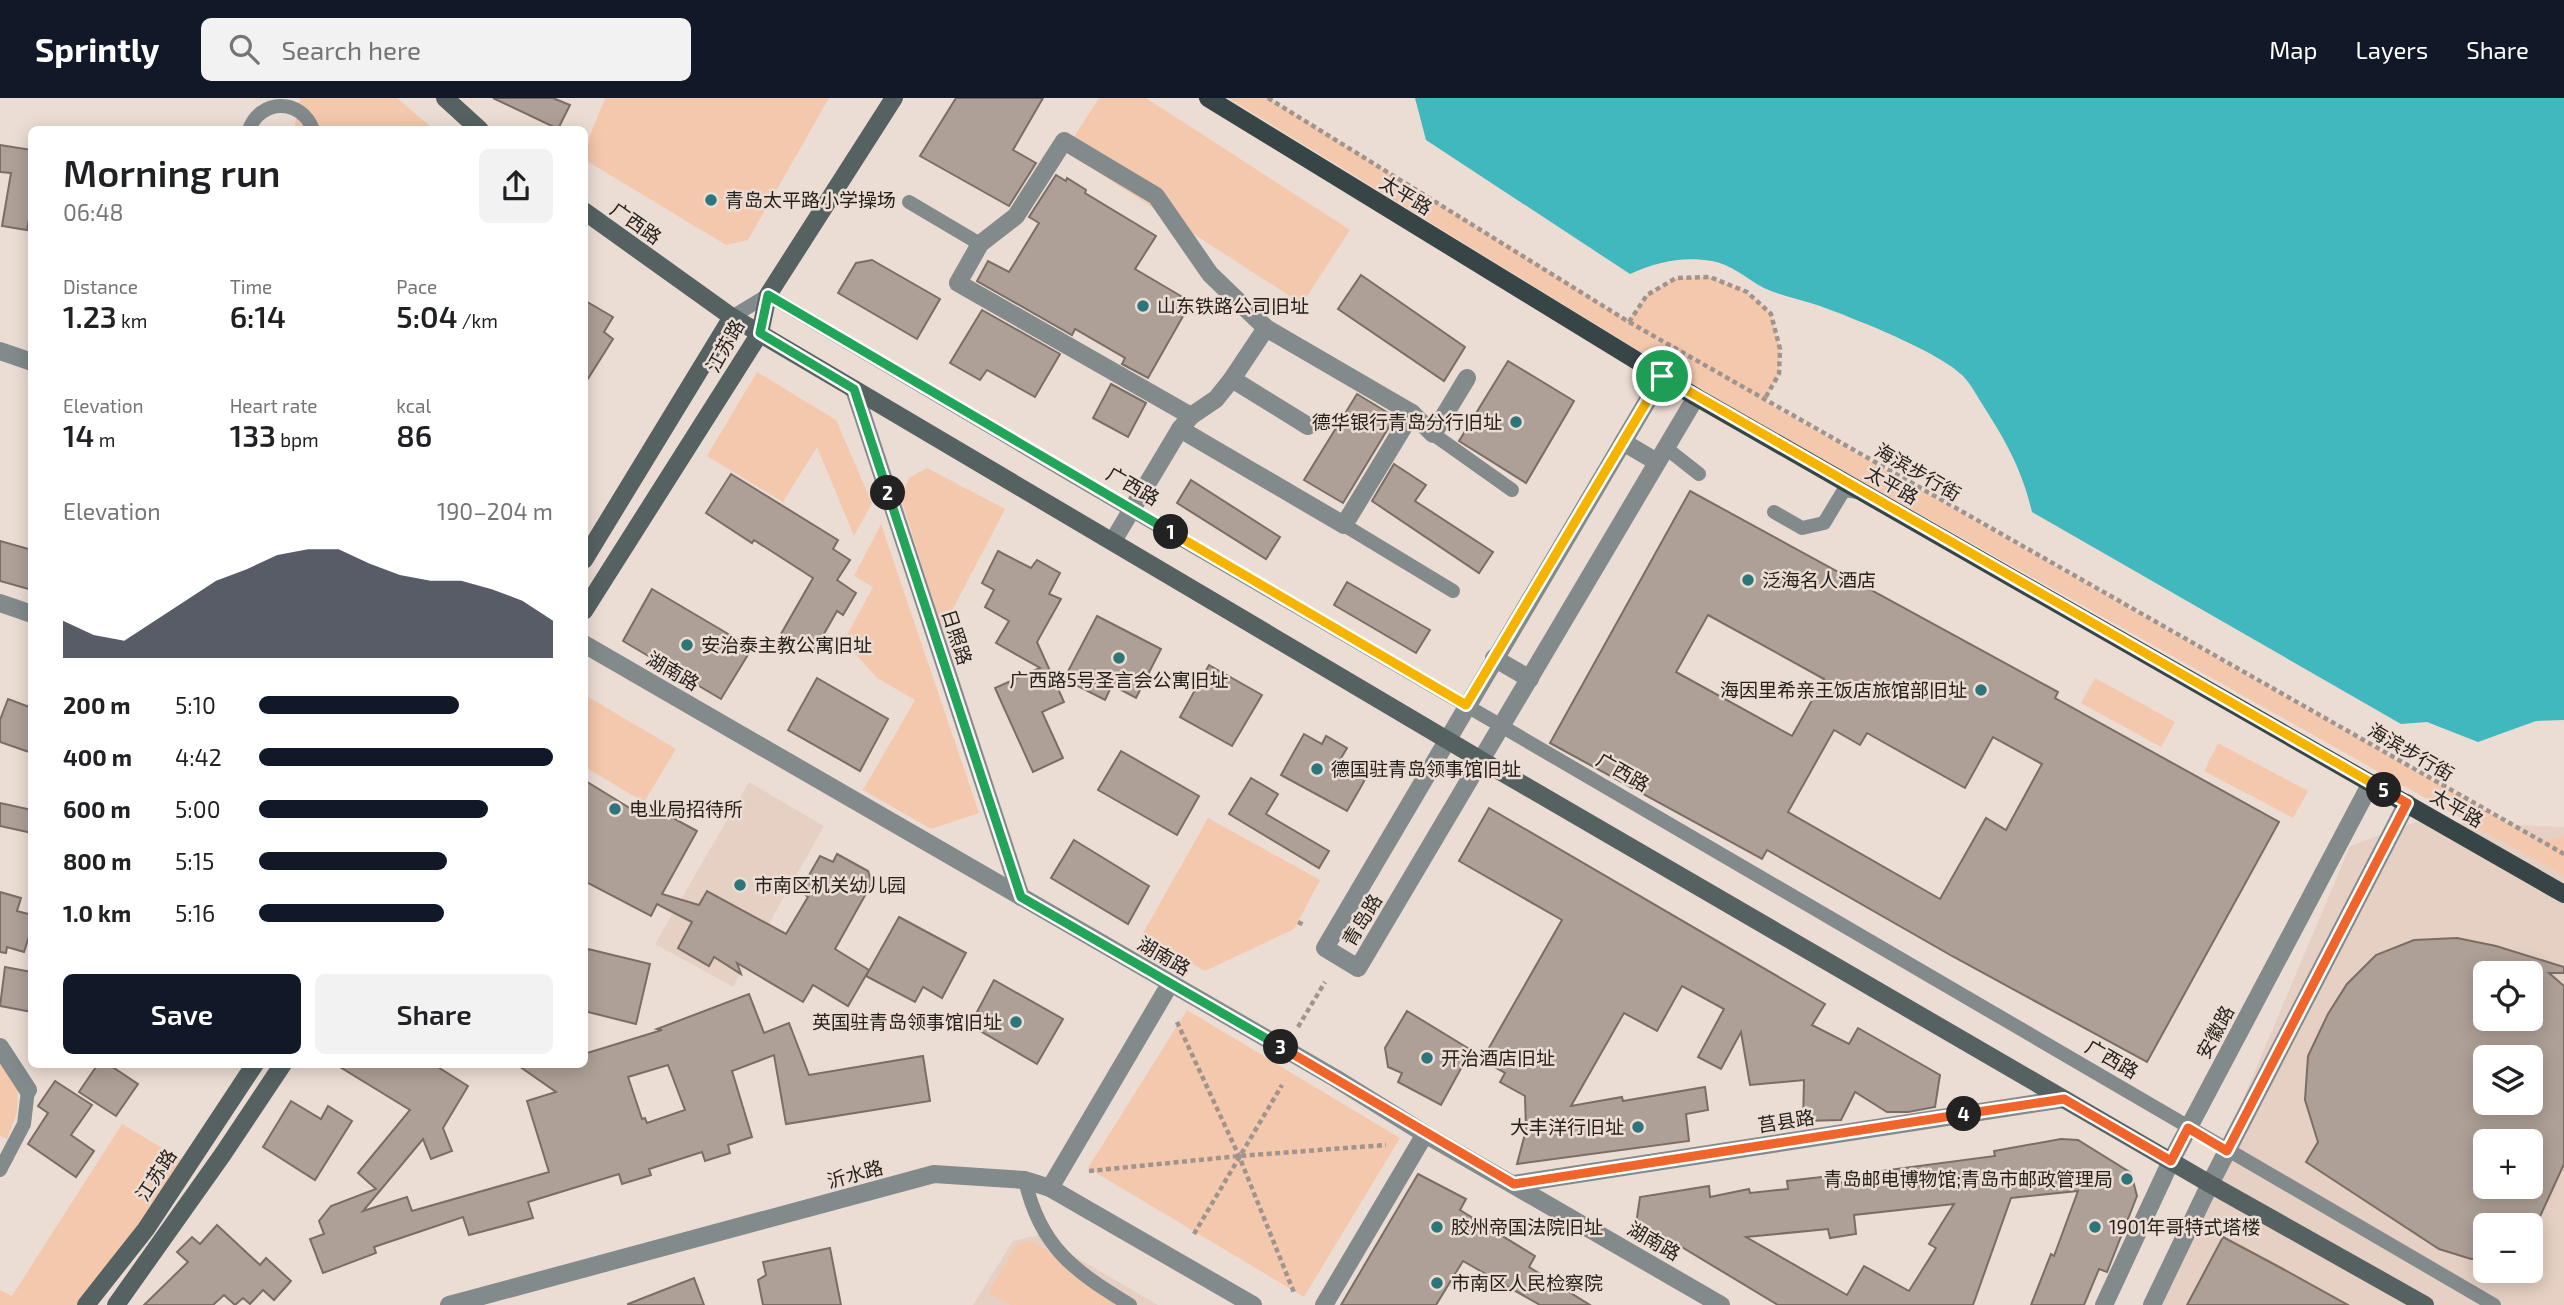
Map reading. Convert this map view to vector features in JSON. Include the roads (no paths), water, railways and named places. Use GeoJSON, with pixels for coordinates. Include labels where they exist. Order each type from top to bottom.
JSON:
{"type":"FeatureCollection","features":[{"type":"Feature","properties":{"kind":"main road"},"geometry":{"type":"LineString","coordinates":[[445,98],[476,126]]}},
{"type":"Feature","properties":{"kind":"main road","name":"江苏路"},"geometry":{"type":"LineString","coordinates":[[588,605],[760,333],[768,295],[894,98]]}},
{"type":"Feature","properties":{"kind":"main road","name":"太平路"},"geometry":{"type":"LineString","coordinates":[[1208,98],[1696,397],[2564,894]]}},
{"type":"Feature","properties":{"kind":"main road","name":"广西路"},"geometry":{"type":"LineString","coordinates":[[588,214],[732,317],[1483,760],[2210,1184],[2425,1305]]}},
{"type":"Feature","properties":{"kind":"main road","name":"江苏路"},"geometry":{"type":"LineString","coordinates":[[588,553],[732,317]]}},
{"type":"Feature","properties":{"kind":"main road","name":"江苏路"},"geometry":{"type":"LineString","coordinates":[[86,1305],[146,1229],[252,1068]]}},
{"type":"Feature","properties":{"kind":"main road"},"geometry":{"type":"LineString","coordinates":[[116,1305],[280,1068]]}},
{"type":"Feature","properties":{"kind":"street"},"geometry":{"type":"LineString","coordinates":[[1412,413],[1344,525],[1185,422],[958,283],[980,244],[1016,216],[1064,141],[1156,196],[1210,274],[1266,328],[1412,413],[1433,434],[1467,378]]}},
{"type":"Feature","properties":{"kind":"street"},"geometry":{"type":"LineString","coordinates":[[1113,541],[1185,422],[1216,399],[1266,328]]}},
{"type":"Feature","properties":{"kind":"street"},"geometry":{"type":"LineString","coordinates":[[0,351],[28,361]]}},
{"type":"Feature","properties":{"kind":"street","name":"青岛路"},"geometry":{"type":"LineString","coordinates":[[1662,376],[1446,738],[1325,948],[1358,968],[1696,397]]}},
{"type":"Feature","properties":{"kind":"street"},"geometry":{"type":"LineString","coordinates":[[1232,379],[1308,426]]}},
{"type":"Feature","properties":{"kind":"street","name":"日照路"},"geometry":{"type":"LineString","coordinates":[[854,389],[1021,897]]}},
{"type":"Feature","properties":{"kind":"street"},"geometry":{"type":"LineString","coordinates":[[1623,442],[1661,455]]}},
{"type":"Feature","properties":{"kind":"street"},"geometry":{"type":"LineString","coordinates":[[0,603],[28,613]]}},
{"type":"Feature","properties":{"kind":"street","name":"湖南路"},"geometry":{"type":"LineString","coordinates":[[588,646],[1335,1078],[1425,1134],[1721,1305]]}},
{"type":"Feature","properties":{"kind":"street"},"geometry":{"type":"LineString","coordinates":[[1494,658],[1530,679]]}},
{"type":"Feature","properties":{"kind":"street","name":"安徽路"},"geometry":{"type":"LineString","coordinates":[[2104,1305],[2171,1161],[2371,783]]}},
{"type":"Feature","properties":{"kind":"street"},"geometry":{"type":"LineString","coordinates":[[2152,1305],[2210,1184],[2407,803]]}},
{"type":"Feature","properties":{"kind":"street"},"geometry":{"type":"LineString","coordinates":[[1050,1188],[1170,984]]}},
{"type":"Feature","properties":{"kind":"street"},"geometry":{"type":"LineString","coordinates":[[0,1047],[29,1090]]}},
{"type":"Feature","properties":{"kind":"street","name":"莒县路"},"geometry":{"type":"LineString","coordinates":[[1514,1184],[2064,1099]]}},
{"type":"Feature","properties":{"kind":"street"},"geometry":{"type":"LineString","coordinates":[[1324,1305],[1425,1134]]}},
{"type":"Feature","properties":{"kind":"street","name":"沂水路"},"geometry":{"type":"LineString","coordinates":[[449,1305],[934,1174],[1025,1180],[1050,1188],[1253,1305]]}},
{"type":"Feature","properties":{"kind":"lane"},"geometry":{"type":"LineString","coordinates":[[251,126],[263,109],[286,101],[304,113],[311,126]]}},
{"type":"Feature","properties":{"kind":"lane"},"geometry":{"type":"LineString","coordinates":[[909,202],[980,244]]}},
{"type":"Feature","properties":{"kind":"lane"},"geometry":{"type":"LineString","coordinates":[[732,317],[768,295]]}},
{"type":"Feature","properties":{"kind":"lane","name":"广西路"},"geometry":{"type":"LineString","coordinates":[[768,295],[2494,1305]]}},
{"type":"Feature","properties":{"kind":"lane"},"geometry":{"type":"LineString","coordinates":[[1433,434],[1511,489]]}},
{"type":"Feature","properties":{"kind":"lane"},"geometry":{"type":"LineString","coordinates":[[1661,455],[1699,474]]}},
{"type":"Feature","properties":{"kind":"lane"},"geometry":{"type":"LineString","coordinates":[[1774,512],[1802,528],[1824,523],[1844,490],[1863,493]]}},
{"type":"Feature","properties":{"kind":"lane"},"geometry":{"type":"LineString","coordinates":[[1344,525],[1453,591]]}},
{"type":"Feature","properties":{"kind":"lane"},"geometry":{"type":"LineString","coordinates":[[0,1170],[24,1124],[29,1090]]}},
{"type":"Feature","properties":{"kind":"lane"},"geometry":{"type":"LineString","coordinates":[[1025,1180],[1035,1217],[1049,1240],[1068,1262],[1091,1281],[1130,1305]]}},
{"type":"Feature","properties":{"kind":"water"},"geometry":{"type":"Polygon","coordinates":[[[1415,98],[2564,98],[2564,720],[2536,721],[2478,742],[2427,722],[2401,724],[2032,512],[2024,483],[2007,445],[1971,386],[1952,367],[1916,346],[1874,327],[1764,288],[1719,263],[1680,260],[1660,263],[1630,274],[1426,140],[1415,98]]]}},
{"type":"Feature","properties":{"kind":"place","name":"青岛太平路小学操场"},"geometry":{"type":"Point","coordinates":[711,200]}},
{"type":"Feature","properties":{"kind":"place","name":"山东铁路公司旧址"},"geometry":{"type":"Point","coordinates":[1143,306]}},
{"type":"Feature","properties":{"kind":"place","name":"德华银行青岛分行旧址"},"geometry":{"type":"Point","coordinates":[1516,422]}},
{"type":"Feature","properties":{"kind":"place","name":"泛海名人酒店"},"geometry":{"type":"Point","coordinates":[1748,580]}},
{"type":"Feature","properties":{"kind":"place","name":"安治泰主教公寓旧址"},"geometry":{"type":"Point","coordinates":[687,645]}},
{"type":"Feature","properties":{"kind":"place","name":"广西路5号圣言会公寓旧址"},"geometry":{"type":"Point","coordinates":[1119,658]}},
{"type":"Feature","properties":{"kind":"place","name":"海因里希亲王饭店旅馆部旧址"},"geometry":{"type":"Point","coordinates":[1981,690]}},
{"type":"Feature","properties":{"kind":"place","name":"德国驻青岛领事馆旧址"},"geometry":{"type":"Point","coordinates":[1317,769]}},
{"type":"Feature","properties":{"kind":"place","name":"电业局招待所"},"geometry":{"type":"Point","coordinates":[615,809]}},
{"type":"Feature","properties":{"kind":"place","name":"市南区机关幼儿园"},"geometry":{"type":"Point","coordinates":[740,885]}},
{"type":"Feature","properties":{"kind":"place","name":"英国驻青岛领事馆旧址"},"geometry":{"type":"Point","coordinates":[1016,1022]}},
{"type":"Feature","properties":{"kind":"place","name":"开治酒店旧址"},"geometry":{"type":"Point","coordinates":[1427,1058]}},
{"type":"Feature","properties":{"kind":"place","name":"大丰洋行旧址"},"geometry":{"type":"Point","coordinates":[1638,1127]}},
{"type":"Feature","properties":{"kind":"place","name":"青岛邮电博物馆;青岛市邮政管理局"},"geometry":{"type":"Point","coordinates":[2127,1179]}},
{"type":"Feature","properties":{"kind":"place","name":"胶州帝国法院旧址"},"geometry":{"type":"Point","coordinates":[1437,1227]}},
{"type":"Feature","properties":{"kind":"place","name":"1901年哥特式塔楼"},"geometry":{"type":"Point","coordinates":[2095,1227]}},
{"type":"Feature","properties":{"kind":"place","name":"市南区人民检察院"},"geometry":{"type":"Point","coordinates":[1437,1283]}}]}
